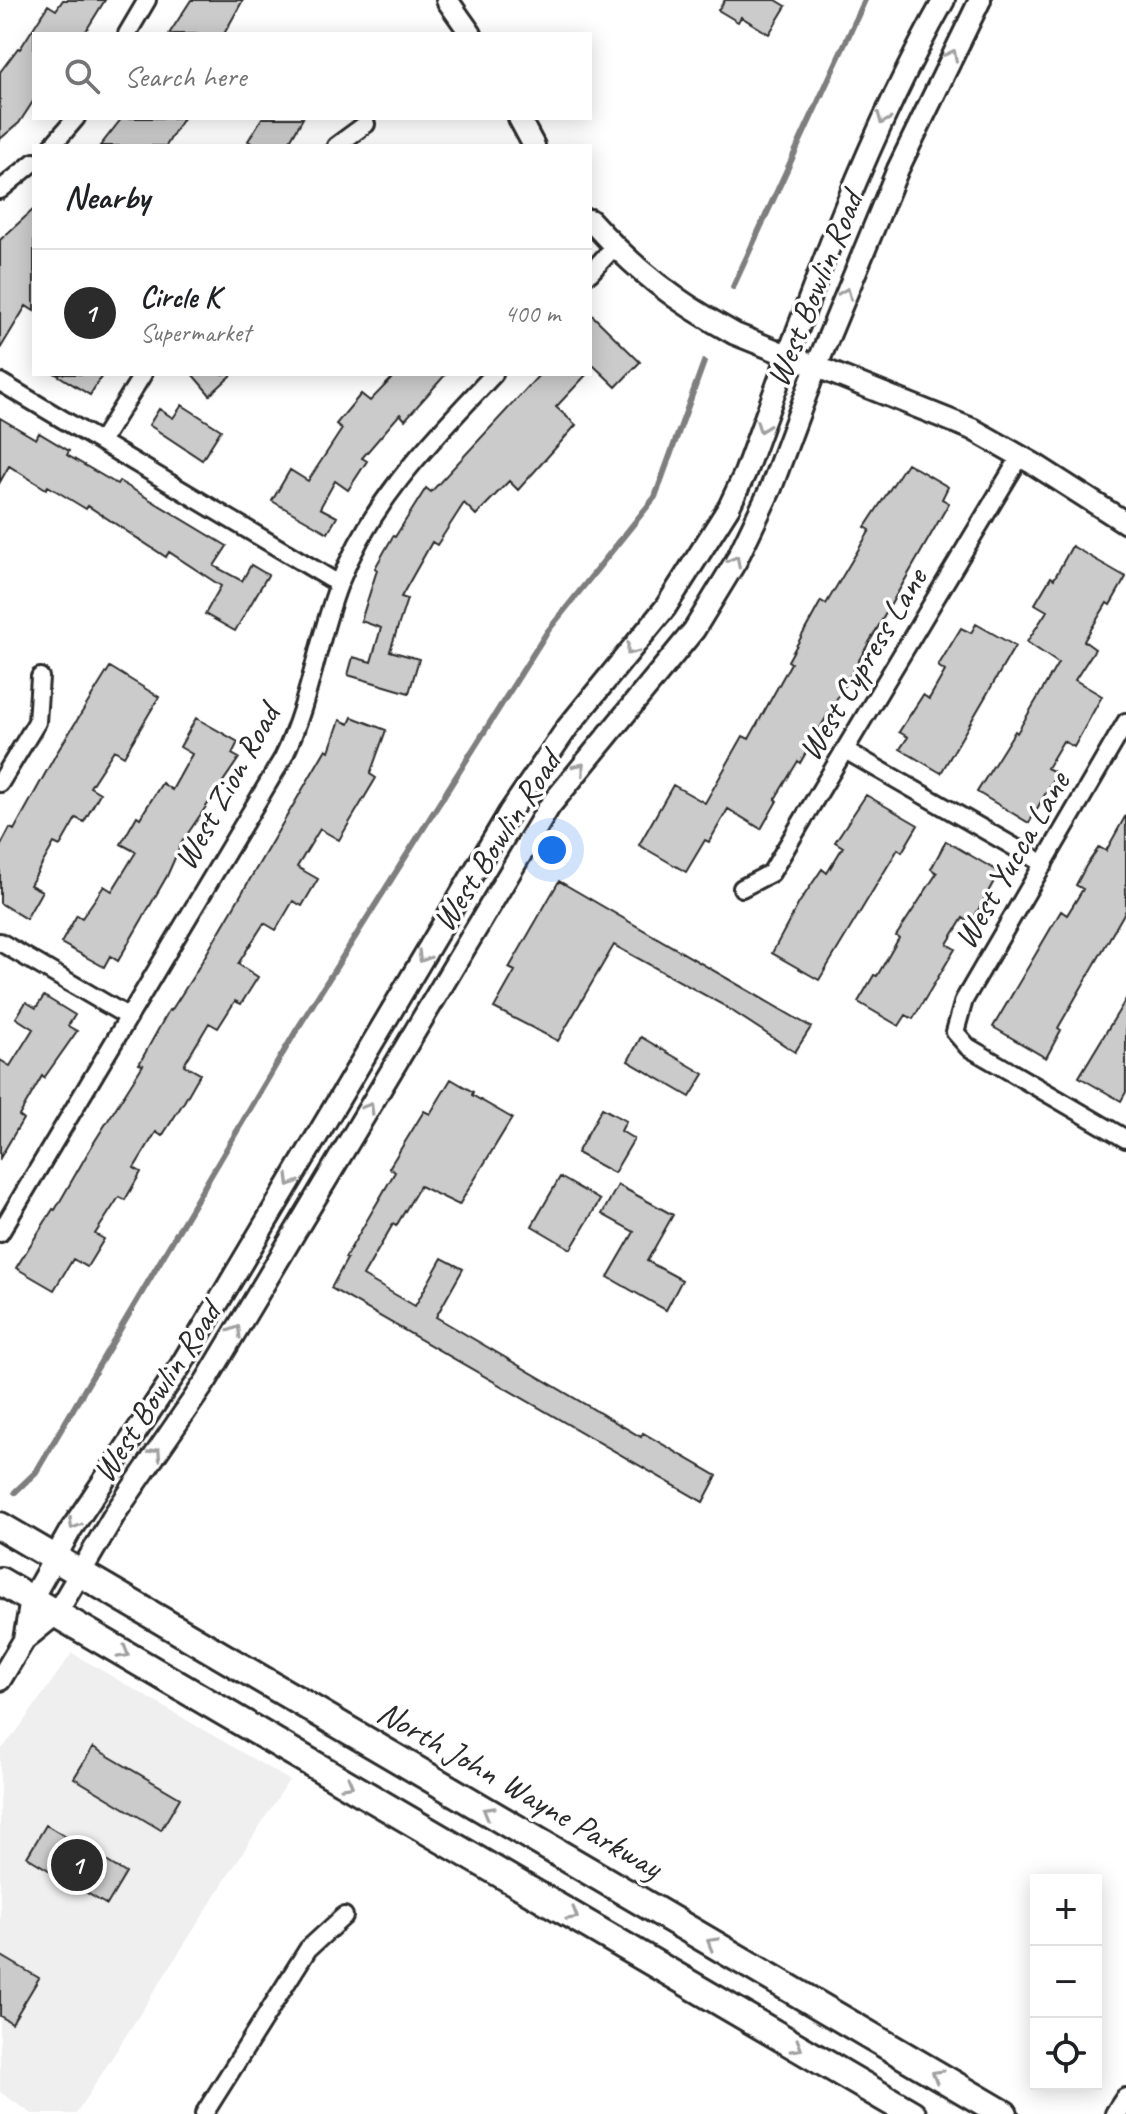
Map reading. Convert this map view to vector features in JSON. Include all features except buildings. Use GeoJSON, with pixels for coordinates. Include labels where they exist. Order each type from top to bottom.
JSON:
{"type":"FeatureCollection","features":[{"type":"Feature","properties":{"kind":"highway","name":"North John Wayne Parkway"},"geometry":{"type":"LineString","coordinates":[[0,1526],[1004,2114]]}},
{"type":"Feature","properties":{"kind":"highway"},"geometry":{"type":"LineString","coordinates":[[0,1581],[912,2114]]}},
{"type":"Feature","properties":{"kind":"street"},"geometry":{"type":"LineString","coordinates":[[128,32],[147,0]]}},
{"type":"Feature","properties":{"kind":"street"},"geometry":{"type":"LineString","coordinates":[[447,0],[470,32]]}},
{"type":"Feature","properties":{"kind":"street","name":"West Bowlin Road"},"geometry":{"type":"LineString","coordinates":[[24,1640],[31,1600],[91,1495],[181,1365],[509,813],[567,728],[665,608],[708,541],[745,473],[841,218],[890,102],[944,0]]}},
{"type":"Feature","properties":{"kind":"street","name":"West Bowlin Road"},"geometry":{"type":"LineString","coordinates":[[0,1680],[24,1640],[56,1614],[116,1512],[206,1381],[549,807],[694,630],[722,584],[771,488],[817,365],[903,158],[980,0]]}},
{"type":"Feature","properties":{"kind":"street"},"geometry":{"type":"LineString","coordinates":[[54,144],[74,120]]}},
{"type":"Feature","properties":{"kind":"street"},"geometry":{"type":"LineString","coordinates":[[520,120],[533,144]]}},
{"type":"Feature","properties":{"kind":"street"},"geometry":{"type":"LineString","coordinates":[[339,144],[366,124]]}},
{"type":"Feature","properties":{"kind":"street"},"geometry":{"type":"LineString","coordinates":[[0,190],[32,164]]}},
{"type":"Feature","properties":{"kind":"street"},"geometry":{"type":"LineString","coordinates":[[592,222],[614,247],[668,294],[701,315],[735,334],[972,429],[1126,523]]}},
{"type":"Feature","properties":{"kind":"street"},"geometry":{"type":"LineString","coordinates":[[592,271],[614,247]]}},
{"type":"Feature","properties":{"kind":"street"},"geometry":{"type":"LineString","coordinates":[[101,441],[142,376]]}},
{"type":"Feature","properties":{"kind":"street","name":"West Zion Road"},"geometry":{"type":"LineString","coordinates":[[0,1233],[283,758],[304,708],[339,584],[355,547],[392,486],[492,376]]}},
{"type":"Feature","properties":{"kind":"street"},"geometry":{"type":"LineString","coordinates":[[0,382],[339,584]]}},
{"type":"Feature","properties":{"kind":"street","name":"West Cypress Lane"},"geometry":{"type":"LineString","coordinates":[[742,888],[771,873],[1020,457]]}},
{"type":"Feature","properties":{"kind":"street"},"geometry":{"type":"LineString","coordinates":[[0,783],[37,722],[40,677]]}},
{"type":"Feature","properties":{"kind":"street","name":"West Yucca Lane"},"geometry":{"type":"LineString","coordinates":[[1126,722],[964,1000],[955,1032],[968,1047],[1126,1139]]}},
{"type":"Feature","properties":{"kind":"street"},"geometry":{"type":"LineString","coordinates":[[845,750],[1044,864]]}},
{"type":"Feature","properties":{"kind":"street"},"geometry":{"type":"LineString","coordinates":[[0,942],[127,1016]]}},
{"type":"Feature","properties":{"kind":"street"},"geometry":{"type":"LineString","coordinates":[[204,2114],[308,1949],[344,1916]]}},
{"type":"Feature","properties":{"kind":"street"},"geometry":{"type":"LineString","coordinates":[[1116,2114],[1126,2099]]}},
{"type":"Feature","properties":{"kind":"shaded area"},"geometry":{"type":"Polygon","coordinates":[[[72,1653],[289,1780],[76,2114],[32,2114],[0,2092],[0,1751],[72,1653]]]}},
{"type":"Feature","properties":{"kind":"waterway"},"geometry":{"type":"LineString","coordinates":[[733,287],[865,0]]}},
{"type":"Feature","properties":{"kind":"waterway"},"geometry":{"type":"LineString","coordinates":[[15,1492],[36,1472],[296,1031],[547,632],[655,497],[704,362]]}},
{"type":"Feature","properties":{"kind":"place","name":"Circle K"},"geometry":{"type":"Point","coordinates":[77,1865]}}]}
